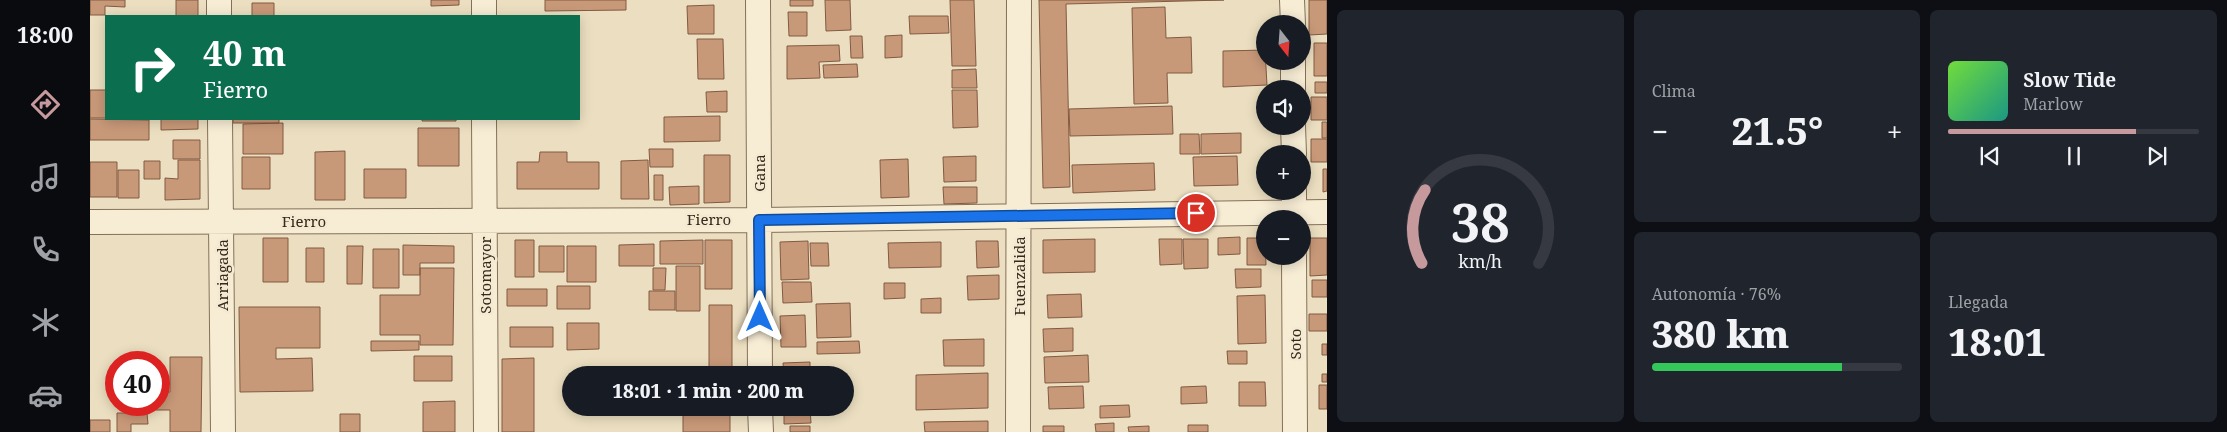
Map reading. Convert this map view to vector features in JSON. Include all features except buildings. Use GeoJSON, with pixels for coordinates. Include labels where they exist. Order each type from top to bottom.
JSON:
{"type":"FeatureCollection","features":[{"type":"Feature","properties":{"kind":"street"},"geometry":{"type":"LineString","coordinates":[[219,0],[219,15]]}},
{"type":"Feature","properties":{"kind":"street"},"geometry":{"type":"LineString","coordinates":[[484,0],[484,15]]}},
{"type":"Feature","properties":{"kind":"street","name":"Gana"},"geometry":{"type":"LineString","coordinates":[[758,0],[760,366]]}},
{"type":"Feature","properties":{"kind":"street","name":"Fuenzalida"},"geometry":{"type":"LineString","coordinates":[[1018,432],[1019,0]]}},
{"type":"Feature","properties":{"kind":"street"},"geometry":{"type":"LineString","coordinates":[[1292,0],[1293,15]]}},
{"type":"Feature","properties":{"kind":"street","name":"Arriagada"},"geometry":{"type":"LineString","coordinates":[[220,120],[223,432]]}},
{"type":"Feature","properties":{"kind":"street","name":"Sotomayor"},"geometry":{"type":"LineString","coordinates":[[484,120],[486,432]]}},
{"type":"Feature","properties":{"kind":"street","name":"Fierro"},"geometry":{"type":"LineString","coordinates":[[90,222],[759,220],[1294,207],[1327,212]]}},
{"type":"Feature","properties":{"kind":"street","name":"Soto"},"geometry":{"type":"LineString","coordinates":[[1294,265],[1296,432]]}},
{"type":"Feature","properties":{"kind":"street"},"geometry":{"type":"LineString","coordinates":[[760,416],[760,432]]}},
{"type":"Feature","properties":{"kind":"route"},"geometry":{"type":"LineString","coordinates":[[760,317],[759,220],[1196,213]]}}]}
